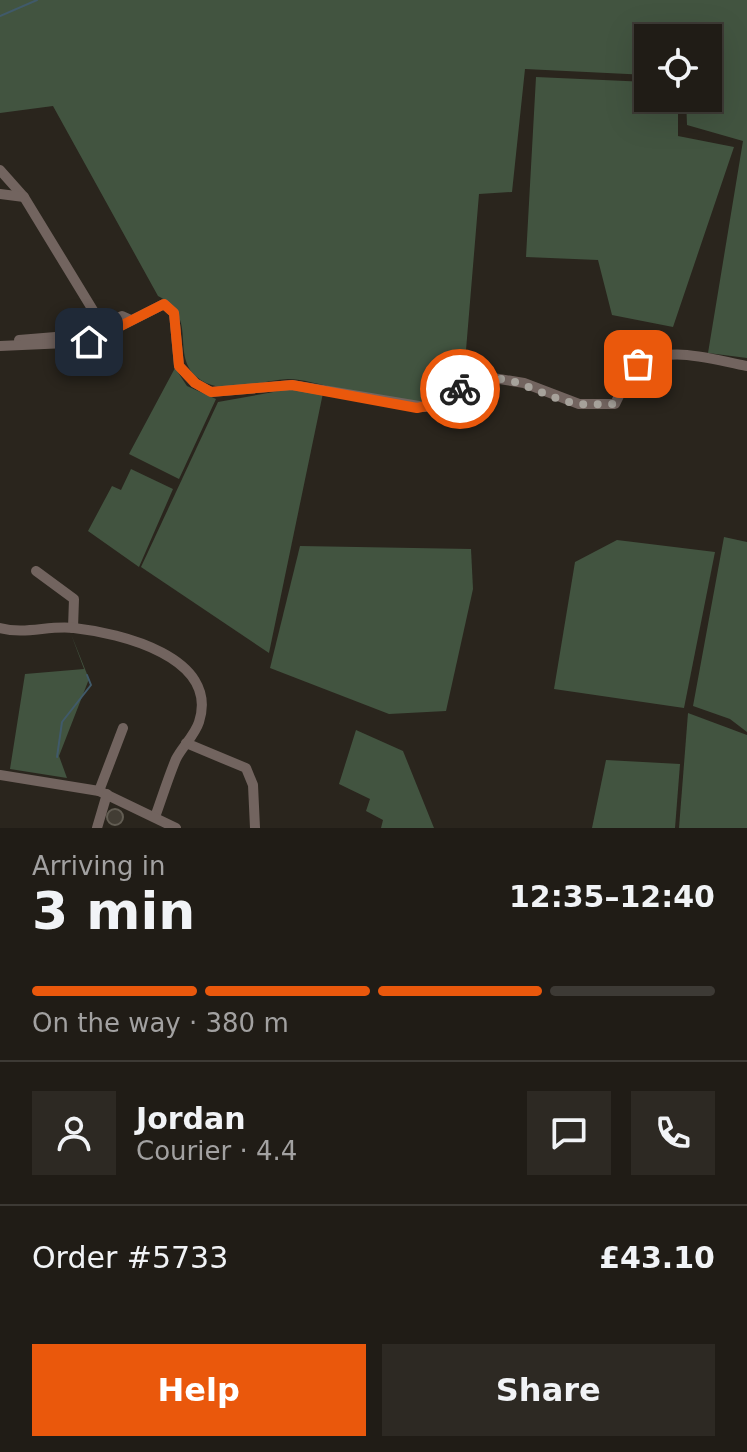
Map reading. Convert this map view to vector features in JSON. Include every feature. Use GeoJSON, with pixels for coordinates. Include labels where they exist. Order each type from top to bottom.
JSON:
{"type":"FeatureCollection","features":[{"type":"Feature","properties":{"kind":"street"},"geometry":{"type":"LineString","coordinates":[[0,170],[24,197],[102,325]]}},
{"type":"Feature","properties":{"kind":"street"},"geometry":{"type":"LineString","coordinates":[[0,194],[24,197]]}},
{"type":"Feature","properties":{"kind":"street"},"geometry":{"type":"LineString","coordinates":[[0,346],[89,342],[159,304],[171,307],[176,323],[179,366],[195,383],[211,392],[292,385],[417,408],[440,403],[472,381],[487,377],[524,383],[579,404],[615,404],[632,369],[658,358],[693,356],[747,366]]}},
{"type":"Feature","properties":{"kind":"street"},"geometry":{"type":"LineString","coordinates":[[12,346],[18,340],[80,335],[122,316],[131,320]]}},
{"type":"Feature","properties":{"kind":"street"},"geometry":{"type":"LineString","coordinates":[[36,571],[74,599],[73,628]]}},
{"type":"Feature","properties":{"kind":"street"},"geometry":{"type":"LineString","coordinates":[[0,628],[26,631],[73,628],[124,639],[178,660],[193,675],[201,708],[199,724],[177,758],[155,817]]}},
{"type":"Feature","properties":{"kind":"street"},"geometry":{"type":"LineString","coordinates":[[97,828],[103,792],[123,728]]}},
{"type":"Feature","properties":{"kind":"street"},"geometry":{"type":"LineString","coordinates":[[186,743],[246,768],[253,785],[255,828]]}},
{"type":"Feature","properties":{"kind":"street"},"geometry":{"type":"LineString","coordinates":[[0,775],[103,792],[176,828]]}},
{"type":"Feature","properties":{"kind":"green space"},"geometry":{"type":"Polygon","coordinates":[[[0,0],[747,0],[747,358],[708,353],[743,141],[687,125],[687,112],[722,112],[722,24],[634,24],[634,74],[525,69],[512,192],[479,194],[464,374],[432,402],[372,395],[294,379],[219,387],[198,378],[185,358],[178,314],[158,296],[53,106],[0,113],[0,0]]]}},
{"type":"Feature","properties":{"kind":"green space"},"geometry":{"type":"Polygon","coordinates":[[[536,77],[634,81],[634,112],[678,112],[678,136],[734,147],[673,327],[612,315],[598,260],[526,257],[536,77]]]}},
{"type":"Feature","properties":{"kind":"green space"},"geometry":{"type":"Polygon","coordinates":[[[175,368],[187,386],[216,399],[179,479],[129,454],[175,368]]]}},
{"type":"Feature","properties":{"kind":"green space"},"geometry":{"type":"Polygon","coordinates":[[[290,389],[323,393],[269,653],[141,567],[218,402],[290,389]]]}},
{"type":"Feature","properties":{"kind":"green space"},"geometry":{"type":"Polygon","coordinates":[[[131,469],[173,489],[139,567],[88,531],[112,486],[121,490],[131,469]]]}},
{"type":"Feature","properties":{"kind":"green space"},"geometry":{"type":"Polygon","coordinates":[[[724,537],[747,542],[747,732],[730,719],[693,706],[724,537]]]}},
{"type":"Feature","properties":{"kind":"green space"},"geometry":{"type":"Polygon","coordinates":[[[617,540],[715,552],[684,708],[554,689],[575,562],[617,540]]]}},
{"type":"Feature","properties":{"kind":"green space"},"geometry":{"type":"Polygon","coordinates":[[[300,546],[471,549],[473,589],[446,711],[389,714],[270,668],[300,546]]]}},
{"type":"Feature","properties":{"kind":"green space"},"geometry":{"type":"Polygon","coordinates":[[[71,634],[89,679],[59,756],[67,778],[10,769],[25,674],[84,669],[71,634]]]}},
{"type":"Feature","properties":{"kind":"green space"},"geometry":{"type":"Polygon","coordinates":[[[688,713],[747,735],[747,828],[679,828],[688,713]]]}},
{"type":"Feature","properties":{"kind":"green space"},"geometry":{"type":"Polygon","coordinates":[[[356,730],[403,751],[434,828],[381,828],[383,820],[366,811],[370,799],[339,784],[356,730]]]}},
{"type":"Feature","properties":{"kind":"green space"},"geometry":{"type":"Polygon","coordinates":[[[606,760],[680,764],[675,828],[592,828],[606,760]]]}},
{"type":"Feature","properties":{"kind":"building"},"geometry":{"type":"Polygon","coordinates":[[[115,809],[121,811],[121,823],[115,825],[109,823],[107,817],[109,811],[115,809]]]}},
{"type":"Feature","properties":{"kind":"waterway"},"geometry":{"type":"LineString","coordinates":[[0,16],[37,0]]}},
{"type":"Feature","properties":{"kind":"waterway"},"geometry":{"type":"LineString","coordinates":[[57,757],[62,722],[91,685],[87,675]]}},
{"type":"Feature","properties":{"kind":"way so far"},"geometry":{"type":"LineString","coordinates":[[460,389],[472,381],[487,377],[501,378],[524,383],[579,404],[615,404],[619,401],[627,375],[638,364]]}},
{"type":"Feature","properties":{"kind":"route"},"geometry":{"type":"LineString","coordinates":[[89,342],[164,304],[171,307],[174,313],[175,353],[179,366],[195,383],[211,392],[292,385],[417,408],[440,403],[460,389]]}}]}
